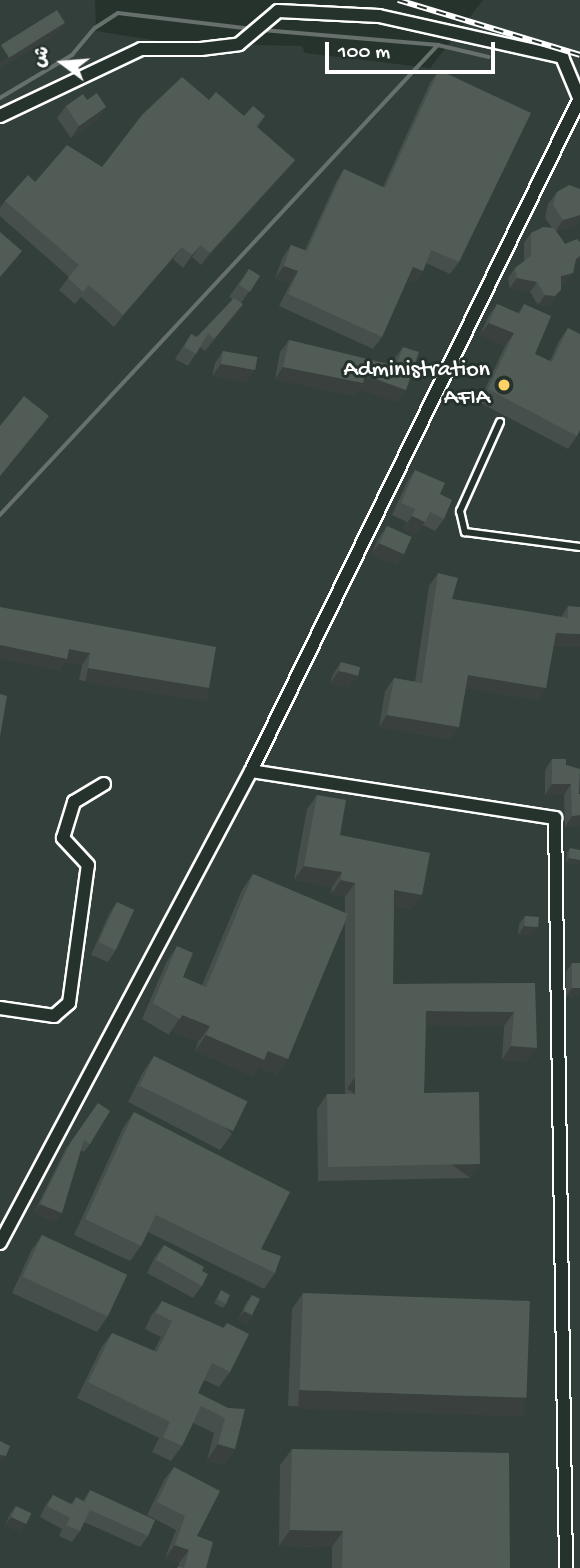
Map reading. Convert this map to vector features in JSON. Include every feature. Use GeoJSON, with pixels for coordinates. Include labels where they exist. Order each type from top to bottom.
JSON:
{"type":"FeatureCollection","features":[{"type":"Feature","properties":{"kind":"street"},"geometry":{"type":"LineString","coordinates":[[0,116],[141,49],[201,50],[239,44],[278,11],[391,18],[562,57],[580,100],[251,771],[0,1243]]}},
{"type":"Feature","properties":{"kind":"street"},"geometry":{"type":"LineString","coordinates":[[251,771],[555,818],[566,1568]]}},
{"type":"Feature","properties":{"kind":"street"},"geometry":{"type":"LineString","coordinates":[[0,1008],[54,1016],[69,1003],[88,865],[63,838],[74,802],[104,784]]}},
{"type":"Feature","properties":{"kind":"lane"},"geometry":{"type":"LineString","coordinates":[[500,422],[464,498],[460,523],[465,532],[580,547]]}},
{"type":"Feature","properties":{"kind":"shaded area"},"geometry":{"type":"Polygon","coordinates":[[[0,0],[95,0],[96,31],[171,43],[302,46],[305,53],[430,68],[483,0],[580,0],[580,1568],[0,1568],[0,0]]]}},
{"type":"Feature","properties":{"kind":"building"},"geometry":{"type":"Polygon","coordinates":[[[57,10],[65,23],[9,58],[1,45],[57,10]]]}},
{"type":"Feature","properties":{"kind":"building"},"geometry":{"type":"Polygon","coordinates":[[[439,70],[531,113],[459,262],[431,250],[423,271],[413,267],[382,337],[288,294],[298,271],[284,266],[291,245],[307,251],[344,169],[385,188],[439,70]]]}},
{"type":"Feature","properties":{"kind":"building"},"geometry":{"type":"Polygon","coordinates":[[[182,77],[209,100],[216,92],[244,116],[253,106],[265,116],[256,126],[295,160],[210,253],[201,245],[192,255],[182,247],[123,315],[89,285],[83,292],[68,278],[79,265],[5,201],[28,175],[35,182],[67,145],[102,167],[142,115],[182,77]]]}},
{"type":"Feature","properties":{"kind":"building"},"geometry":{"type":"Polygon","coordinates":[[[97,93],[106,107],[79,126],[66,106],[83,94],[87,100],[97,93]]]}},
{"type":"Feature","properties":{"kind":"building"},"geometry":{"type":"Polygon","coordinates":[[[569,185],[580,189],[580,215],[563,220],[553,205],[557,192],[569,185]]]}},
{"type":"Feature","properties":{"kind":"building"},"geometry":{"type":"Polygon","coordinates":[[[543,227],[554,228],[565,244],[577,239],[580,242],[580,256],[576,259],[573,273],[561,276],[561,290],[555,296],[545,295],[537,282],[517,278],[515,268],[531,256],[531,233],[543,227]]]}},
{"type":"Feature","properties":{"kind":"building"},"geometry":{"type":"Polygon","coordinates":[[[0,232],[22,251],[0,277],[0,232]]]}},
{"type":"Feature","properties":{"kind":"building"},"geometry":{"type":"Polygon","coordinates":[[[249,269],[260,276],[250,292],[239,285],[249,269]]]}},
{"type":"Feature","properties":{"kind":"building"},"geometry":{"type":"Polygon","coordinates":[[[234,298],[243,304],[214,339],[208,333],[196,354],[184,347],[191,334],[197,337],[234,298]]]}},
{"type":"Feature","properties":{"kind":"building"},"geometry":{"type":"Polygon","coordinates":[[[497,304],[520,314],[524,304],[551,316],[535,354],[552,362],[568,328],[580,334],[580,430],[577,436],[488,389],[514,333],[489,323],[497,304]]]}},
{"type":"Feature","properties":{"kind":"building"},"geometry":{"type":"Polygon","coordinates":[[[289,340],[396,366],[403,347],[419,352],[406,390],[365,375],[363,383],[283,367],[289,340]]]}},
{"type":"Feature","properties":{"kind":"building"},"geometry":{"type":"Polygon","coordinates":[[[223,351],[257,357],[255,370],[221,364],[223,351]]]}},
{"type":"Feature","properties":{"kind":"building"},"geometry":{"type":"Polygon","coordinates":[[[24,396],[49,416],[0,476],[0,426],[24,396]]]}},
{"type":"Feature","properties":{"kind":"building"},"geometry":{"type":"Polygon","coordinates":[[[415,470],[445,483],[440,494],[452,500],[444,519],[430,512],[425,522],[412,516],[415,509],[401,503],[415,470]]]}},
{"type":"Feature","properties":{"kind":"building"},"geometry":{"type":"Polygon","coordinates":[[[387,526],[412,537],[404,554],[379,543],[387,526]]]}},
{"type":"Feature","properties":{"kind":"building"},"geometry":{"type":"Polygon","coordinates":[[[438,573],[458,578],[452,599],[568,618],[568,606],[580,607],[580,634],[556,633],[546,688],[468,675],[459,727],[387,715],[394,678],[422,683],[438,573]]]}},
{"type":"Feature","properties":{"kind":"building"},"geometry":{"type":"Polygon","coordinates":[[[0,607],[216,647],[209,688],[88,668],[90,653],[69,649],[67,659],[0,645],[0,607]]]}},
{"type":"Feature","properties":{"kind":"building"},"geometry":{"type":"Polygon","coordinates":[[[341,662],[360,667],[358,676],[339,671],[341,662]]]}},
{"type":"Feature","properties":{"kind":"building"},"geometry":{"type":"Polygon","coordinates":[[[0,694],[7,696],[0,737],[0,694]]]}},
{"type":"Feature","properties":{"kind":"building"},"geometry":{"type":"Polygon","coordinates":[[[552,759],[566,759],[566,765],[580,769],[580,815],[572,816],[571,784],[552,784],[552,759]]]}},
{"type":"Feature","properties":{"kind":"building"},"geometry":{"type":"Polygon","coordinates":[[[317,795],[346,800],[340,835],[430,853],[422,895],[394,890],[393,984],[535,983],[537,1048],[511,1046],[514,1012],[426,1011],[424,1093],[479,1092],[480,1164],[328,1167],[327,1094],[355,1094],[355,883],[341,880],[342,872],[304,866],[317,795]]]}},
{"type":"Feature","properties":{"kind":"building"},"geometry":{"type":"Polygon","coordinates":[[[570,848],[580,850],[580,860],[569,858],[570,848]]]}},
{"type":"Feature","properties":{"kind":"building"},"geometry":{"type":"Polygon","coordinates":[[[253,874],[348,914],[288,1059],[268,1051],[264,1060],[206,1035],[210,1026],[182,1015],[180,1019],[153,1003],[177,946],[193,953],[183,977],[206,987],[253,874]]]}},
{"type":"Feature","properties":{"kind":"building"},"geometry":{"type":"Polygon","coordinates":[[[117,902],[134,910],[116,950],[98,942],[117,902]]]}},
{"type":"Feature","properties":{"kind":"building"},"geometry":{"type":"Polygon","coordinates":[[[525,916],[539,917],[538,927],[524,926],[525,916]]]}},
{"type":"Feature","properties":{"kind":"building"},"geometry":{"type":"Polygon","coordinates":[[[572,963],[580,963],[580,988],[572,988],[572,963]]]}},
{"type":"Feature","properties":{"kind":"building"},"geometry":{"type":"Polygon","coordinates":[[[154,1056],[247,1102],[233,1131],[140,1086],[154,1056]]]}},
{"type":"Feature","properties":{"kind":"building"},"geometry":{"type":"Polygon","coordinates":[[[98,1103],[110,1111],[90,1144],[84,1140],[62,1213],[40,1204],[71,1142],[98,1103]]]}},
{"type":"Feature","properties":{"kind":"building"},"geometry":{"type":"Polygon","coordinates":[[[134,1112],[290,1192],[261,1249],[281,1256],[275,1273],[156,1215],[141,1246],[85,1219],[134,1112]]]}},
{"type":"Feature","properties":{"kind":"building"},"geometry":{"type":"Polygon","coordinates":[[[42,1235],[127,1275],[108,1316],[23,1277],[42,1235]]]}},
{"type":"Feature","properties":{"kind":"building"},"geometry":{"type":"Polygon","coordinates":[[[164,1245],[204,1267],[202,1271],[208,1274],[202,1286],[156,1260],[164,1245]]]}},
{"type":"Feature","properties":{"kind":"building"},"geometry":{"type":"Polygon","coordinates":[[[221,1290],[230,1295],[226,1304],[217,1299],[221,1290]]]}},
{"type":"Feature","properties":{"kind":"building"},"geometry":{"type":"Polygon","coordinates":[[[303,1293],[530,1301],[526,1398],[300,1390],[303,1293]]]}},
{"type":"Feature","properties":{"kind":"building"},"geometry":{"type":"Polygon","coordinates":[[[252,1295],[260,1299],[252,1315],[244,1311],[252,1295]]]}},
{"type":"Feature","properties":{"kind":"building"},"geometry":{"type":"Polygon","coordinates":[[[162,1301],[224,1328],[227,1323],[249,1334],[230,1372],[212,1363],[198,1393],[228,1408],[245,1409],[235,1449],[218,1444],[225,1418],[201,1406],[182,1446],[163,1437],[170,1422],[88,1382],[112,1333],[157,1352],[172,1321],[156,1313],[162,1301]]]}},
{"type":"Feature","properties":{"kind":"building"},"geometry":{"type":"Polygon","coordinates":[[[0,1441],[10,1446],[6,1456],[0,1455],[0,1441]]]}},
{"type":"Feature","properties":{"kind":"building"},"geometry":{"type":"Polygon","coordinates":[[[292,1449],[509,1453],[510,1568],[342,1568],[343,1531],[290,1530],[292,1449]]]}},
{"type":"Feature","properties":{"kind":"building"},"geometry":{"type":"Polygon","coordinates":[[[174,1467],[220,1491],[197,1536],[213,1542],[206,1568],[184,1568],[189,1550],[175,1545],[185,1516],[157,1502],[174,1467]]]}},
{"type":"Feature","properties":{"kind":"building"},"geometry":{"type":"Polygon","coordinates":[[[90,1490],[155,1520],[148,1536],[90,1510],[80,1531],[66,1525],[70,1518],[47,1506],[53,1495],[73,1505],[76,1497],[85,1502],[90,1490]]]}},
{"type":"Feature","properties":{"kind":"building"},"geometry":{"type":"Polygon","coordinates":[[[16,1506],[31,1513],[26,1524],[11,1517],[16,1506]]]}},
{"type":"Feature","properties":{"kind":"waterway"},"geometry":{"type":"LineString","coordinates":[[0,98],[72,55],[95,28],[118,13],[252,29]]}},
{"type":"Feature","properties":{"kind":"waterway"},"geometry":{"type":"LineString","coordinates":[[263,30],[438,45]]}},
{"type":"Feature","properties":{"kind":"waterway"},"geometry":{"type":"LineString","coordinates":[[0,515],[438,45],[489,57]]}},
{"type":"Feature","properties":{"kind":"railway"},"geometry":{"type":"LineString","coordinates":[[398,0],[580,55]]}},
{"type":"Feature","properties":{"kind":"place","name":"Administration AFIA"},"geometry":{"type":"Point","coordinates":[504,385]}}]}
